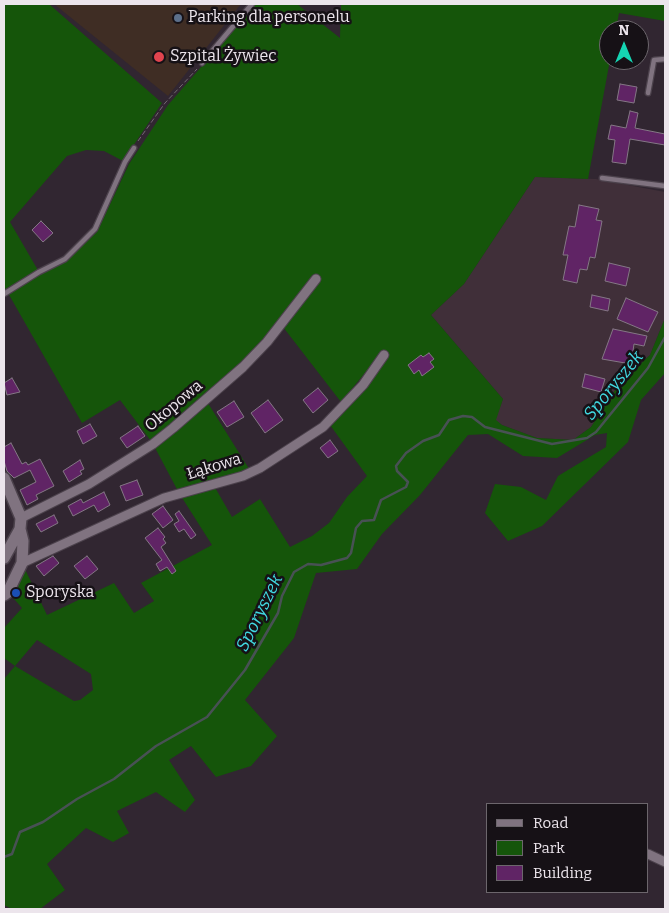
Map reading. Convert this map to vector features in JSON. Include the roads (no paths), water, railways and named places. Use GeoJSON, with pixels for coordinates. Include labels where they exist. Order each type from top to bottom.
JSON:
{"type":"FeatureCollection","features":[{"type":"Feature","properties":{"kind":"street","name":"Okopowa"},"geometry":{"type":"LineString","coordinates":[[20,524],[153,444],[173,428],[249,361],[316,278]]}},
{"type":"Feature","properties":{"kind":"street","name":"Łąkowa"},"geometry":{"type":"LineString","coordinates":[[22,563],[164,498],[243,476],[260,468],[323,427],[363,385],[384,355]]}},
{"type":"Feature","properties":{"kind":"street"},"geometry":{"type":"LineString","coordinates":[[4,478],[20,524],[23,541],[22,563],[8,592],[4,595]]}},
{"type":"Feature","properties":{"kind":"street"},"geometry":{"type":"LineString","coordinates":[[4,558],[20,524]]}},
{"type":"Feature","properties":{"kind":"street"},"geometry":{"type":"LineString","coordinates":[[649,854],[665,862]]}},
{"type":"Feature","properties":{"kind":"lane"},"geometry":{"type":"LineString","coordinates":[[202,63],[252,4]]}},
{"type":"Feature","properties":{"kind":"lane"},"geometry":{"type":"LineString","coordinates":[[648,93],[654,60],[665,59]]}},
{"type":"Feature","properties":{"kind":"lane"},"geometry":{"type":"LineString","coordinates":[[4,294],[39,272],[65,260],[95,229],[125,162],[134,148]]}},
{"type":"Feature","properties":{"kind":"lane"},"geometry":{"type":"LineString","coordinates":[[602,178],[665,186]]}},
{"type":"Feature","properties":{"kind":"waterway","name":"Sporyszek"},"geometry":{"type":"LineString","coordinates":[[4,857],[12,854],[20,832],[43,822],[77,799],[114,779],[156,746],[207,717],[245,670],[278,613],[282,596],[294,572],[308,564],[321,565],[347,558],[351,553],[356,528],[362,521],[374,520],[381,500],[406,487],[408,482],[397,471],[396,466],[406,453],[423,441],[439,435],[449,420],[463,416],[472,417],[485,427],[552,444],[587,438],[596,432],[648,368],[665,337]]}},
{"type":"Feature","properties":{"kind":"place","name":"Parking dla personelu"},"geometry":{"type":"Point","coordinates":[178,18]}},
{"type":"Feature","properties":{"kind":"place","name":"Szpital Żywiec"},"geometry":{"type":"Point","coordinates":[159,57]}},
{"type":"Feature","properties":{"kind":"place","name":"Sporyska"},"geometry":{"type":"Point","coordinates":[16,593]}}]}
